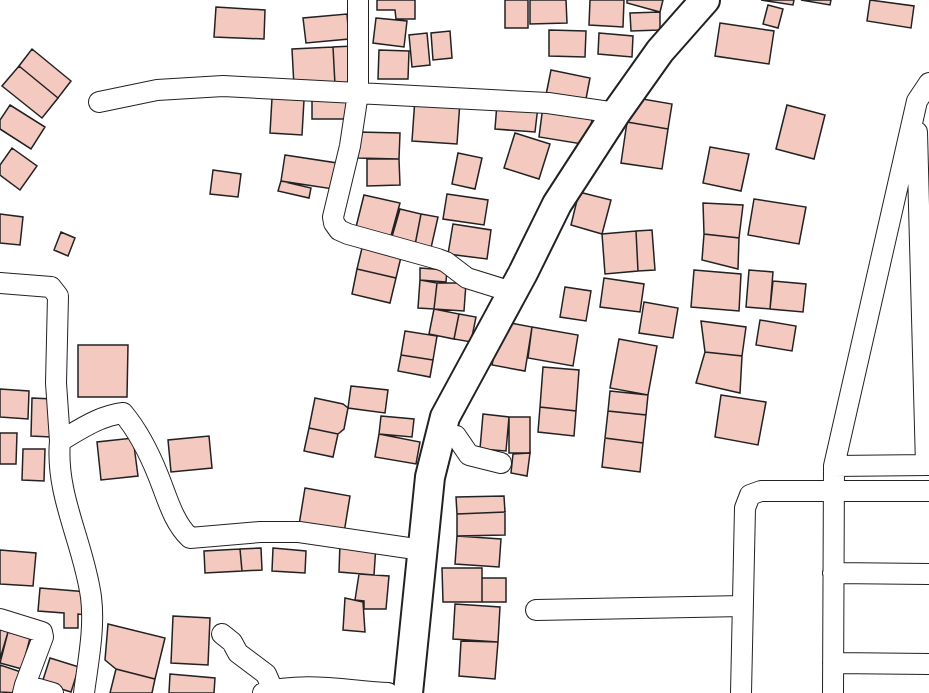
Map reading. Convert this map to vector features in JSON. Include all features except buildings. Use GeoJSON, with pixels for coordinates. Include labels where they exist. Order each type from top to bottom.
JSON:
{"type":"FeatureCollection","features":[{"type":"Feature","properties":{"kind":"street"},"geometry":{"type":"LineString","coordinates":[[358,0],[357,93],[350,146],[333,217],[334,224],[339,230],[364,239],[446,262],[466,278],[512,292]]}},
{"type":"Feature","properties":{"kind":"street"},"geometry":{"type":"LineString","coordinates":[[408,693],[430,477],[440,434],[450,406],[557,204],[616,113],[660,51],[705,0]]}},
{"type":"Feature","properties":{"kind":"street"},"geometry":{"type":"LineString","coordinates":[[832,693],[834,466],[916,101],[929,83]]}},
{"type":"Feature","properties":{"kind":"street"},"geometry":{"type":"LineString","coordinates":[[99,102],[157,90],[223,86],[548,103],[616,113]]}},
{"type":"Feature","properties":{"kind":"street"},"geometry":{"type":"LineString","coordinates":[[834,466],[927,465],[916,101]]}},
{"type":"Feature","properties":{"kind":"street"},"geometry":{"type":"LineString","coordinates":[[0,283],[51,287],[58,296],[56,383],[60,441],[58,457],[63,493],[78,537],[92,606],[84,693]]}},
{"type":"Feature","properties":{"kind":"street"},"geometry":{"type":"LineString","coordinates":[[60,441],[95,421],[123,413],[158,474],[180,526],[190,538],[260,532],[299,532],[422,550]]}},
{"type":"Feature","properties":{"kind":"street"},"geometry":{"type":"LineString","coordinates":[[440,434],[456,436],[467,453],[473,457],[501,463]]}},
{"type":"Feature","properties":{"kind":"street"},"geometry":{"type":"LineString","coordinates":[[741,693],[745,508],[750,495],[761,491],[929,491]]}},
{"type":"Feature","properties":{"kind":"street"},"geometry":{"type":"LineString","coordinates":[[833,573],[929,574]]}},
{"type":"Feature","properties":{"kind":"street"},"geometry":{"type":"LineString","coordinates":[[536,610],[743,606]]}},
{"type":"Feature","properties":{"kind":"street"},"geometry":{"type":"LineString","coordinates":[[0,620],[42,632],[43,637],[24,689],[53,693]]}},
{"type":"Feature","properties":{"kind":"street"},"geometry":{"type":"LineString","coordinates":[[222,634],[232,642],[238,653],[266,674],[268,692],[306,688],[387,693]]}},
{"type":"Feature","properties":{"kind":"street"},"geometry":{"type":"LineString","coordinates":[[833,663],[929,664]]}}]}
